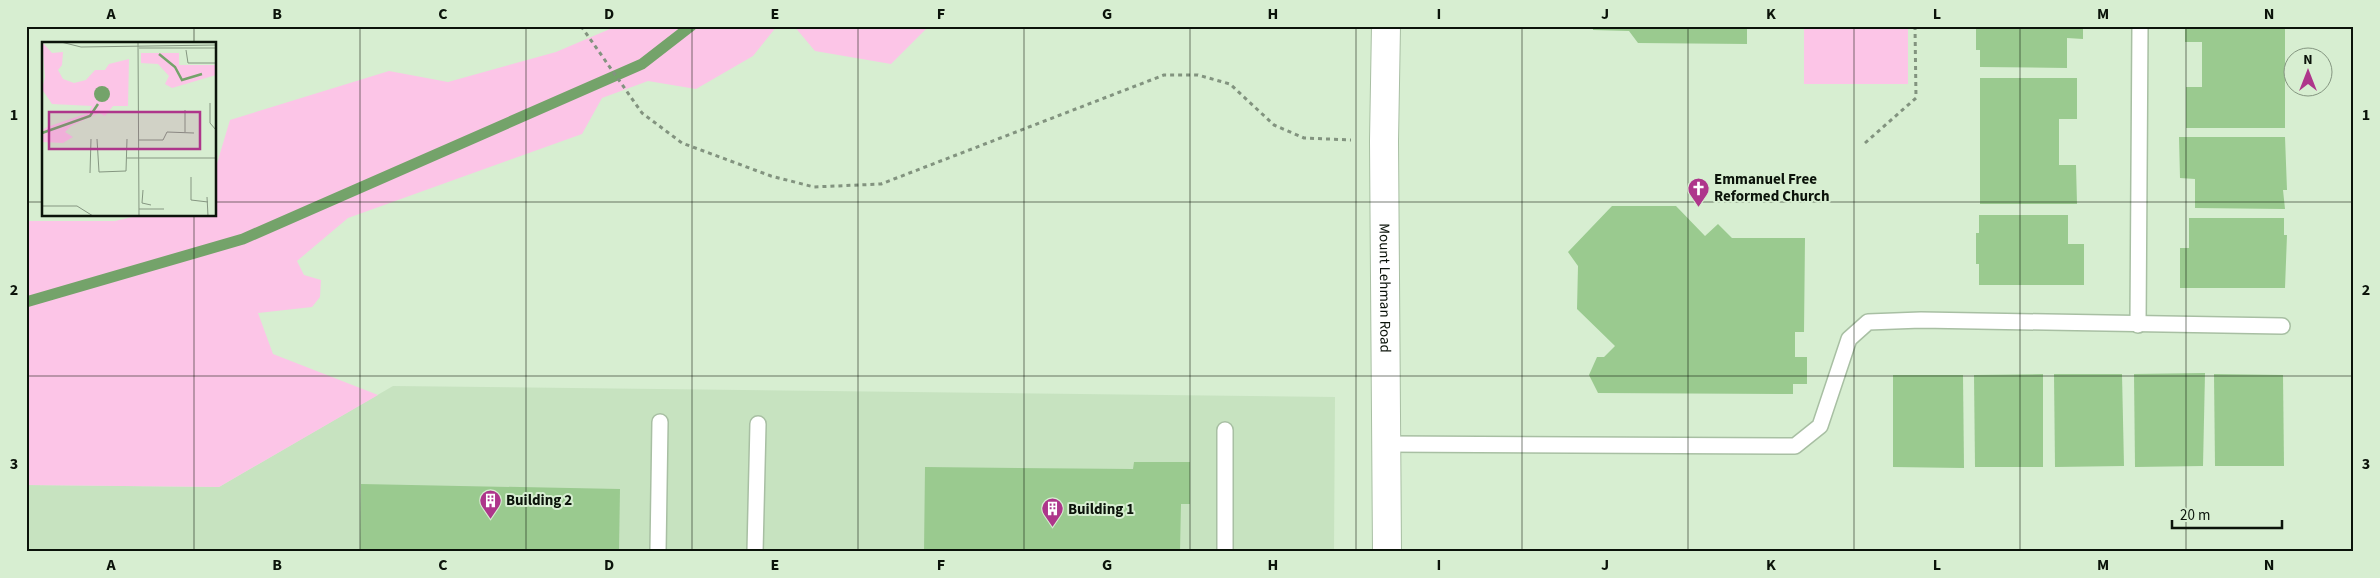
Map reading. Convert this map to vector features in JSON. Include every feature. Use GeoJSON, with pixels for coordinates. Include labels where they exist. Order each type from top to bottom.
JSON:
{"type":"FeatureCollection","features":[{"type":"Feature","properties":{"kind":"main road","name":"Mount Lehman Road"},"geometry":{"type":"LineString","coordinates":[[1386,26],[1384,141],[1387,552]]}},
{"type":"Feature","properties":{"kind":"lane"},"geometry":{"type":"LineString","coordinates":[[2138,325],[2140,26]]}},
{"type":"Feature","properties":{"kind":"lane"},"geometry":{"type":"LineString","coordinates":[[1386,444],[1795,446],[1820,426],[1849,340],[1868,322],[1921,320],[2282,326]]}},
{"type":"Feature","properties":{"kind":"lane"},"geometry":{"type":"LineString","coordinates":[[658,552],[660,422]]}},
{"type":"Feature","properties":{"kind":"lane"},"geometry":{"type":"LineString","coordinates":[[755,552],[758,424]]}},
{"type":"Feature","properties":{"kind":"lane"},"geometry":{"type":"LineString","coordinates":[[1225,430],[1225,552]]}},
{"type":"Feature","properties":{"kind":"path"},"geometry":{"type":"LineString","coordinates":[[581,26],[642,113],[682,143],[771,176],[814,187],[881,184],[1164,74],[1198,74],[1230,84],[1274,125],[1304,138],[1384,141]]}},
{"type":"Feature","properties":{"kind":"path"},"geometry":{"type":"LineString","coordinates":[[1865,143],[1916,98],[1916,26]]}},
{"type":"Feature","properties":{"kind":"shaded area"},"geometry":{"type":"Polygon","coordinates":[[[617,26],[777,26],[753,56],[696,89],[648,81],[602,98],[582,134],[348,218],[297,261],[304,275],[321,280],[320,297],[312,307],[258,313],[273,354],[378,395],[219,487],[26,485],[26,221],[115,221],[137,216],[216,216],[216,167],[230,120],[389,71],[448,82],[556,52],[617,26]]]}},
{"type":"Feature","properties":{"kind":"shaded area"},"geometry":{"type":"Polygon","coordinates":[[[794,26],[929,26],[891,64],[815,51],[794,26]]]}},
{"type":"Feature","properties":{"kind":"shaded area"},"geometry":{"type":"Polygon","coordinates":[[[1804,26],[1908,26],[1908,84],[1804,84],[1804,26]]]}},
{"type":"Feature","properties":{"kind":"shaded area"},"geometry":{"type":"Polygon","coordinates":[[[393,386],[1335,397],[1334,552],[26,552],[26,485],[219,487],[393,386]]]}},
{"type":"Feature","properties":{"kind":"building"},"geometry":{"type":"Polygon","coordinates":[[[1593,26],[1747,26],[1747,44],[1638,43],[1629,31],[1593,30],[1593,26]]]}},
{"type":"Feature","properties":{"kind":"building"},"geometry":{"type":"Polygon","coordinates":[[[1976,26],[2083,26],[2083,39],[2067,38],[2067,68],[1980,67],[1980,50],[1976,50],[1976,26]]]}},
{"type":"Feature","properties":{"kind":"building"},"geometry":{"type":"Polygon","coordinates":[[[2185,26],[2285,26],[2285,48],[2282,48],[2282,98],[2285,98],[2285,128],[2186,128],[2186,87],[2202,87],[2202,42],[2185,42],[2185,26]]]}},
{"type":"Feature","properties":{"kind":"building"},"geometry":{"type":"Polygon","coordinates":[[[1980,78],[2077,78],[2077,119],[2059,119],[2059,165],[2076,165],[2077,204],[1980,204],[1980,78]]]}},
{"type":"Feature","properties":{"kind":"building"},"geometry":{"type":"Polygon","coordinates":[[[2179,137],[2285,137],[2287,190],[2283,190],[2285,209],[2195,208],[2195,179],[2180,178],[2179,137]]]}},
{"type":"Feature","properties":{"kind":"building"},"geometry":{"type":"Polygon","coordinates":[[[1612,206],[1676,206],[1705,236],[1718,224],[1732,238],[1805,238],[1804,332],[1795,332],[1795,357],[1807,357],[1807,384],[1793,384],[1793,394],[1598,393],[1589,375],[1597,357],[1604,357],[1615,346],[1577,309],[1578,266],[1568,252],[1612,206]]]}},
{"type":"Feature","properties":{"kind":"building"},"geometry":{"type":"Polygon","coordinates":[[[1979,215],[2068,215],[2068,244],[2084,244],[2084,285],[1979,285],[1979,264],[1976,264],[1976,233],[1979,233],[1979,215]]]}},
{"type":"Feature","properties":{"kind":"building"},"geometry":{"type":"Polygon","coordinates":[[[2189,218],[2284,218],[2284,235],[2287,235],[2285,288],[2180,288],[2180,248],[2189,248],[2189,218]]]}},
{"type":"Feature","properties":{"kind":"building"},"geometry":{"type":"Polygon","coordinates":[[[2205,373],[2203,466],[2135,467],[2134,374],[2205,373]]]}},
{"type":"Feature","properties":{"kind":"building"},"geometry":{"type":"Polygon","coordinates":[[[2043,374],[2043,467],[1975,467],[1974,375],[2043,374]]]}},
{"type":"Feature","properties":{"kind":"building"},"geometry":{"type":"Polygon","coordinates":[[[2054,374],[2122,374],[2124,466],[2055,467],[2054,374]]]}},
{"type":"Feature","properties":{"kind":"building"},"geometry":{"type":"Polygon","coordinates":[[[2214,374],[2283,375],[2284,466],[2215,466],[2214,374]]]}},
{"type":"Feature","properties":{"kind":"building"},"geometry":{"type":"Polygon","coordinates":[[[1893,375],[1963,375],[1964,468],[1893,467],[1893,375]]]}},
{"type":"Feature","properties":{"kind":"building","name":"Building 1"},"geometry":{"type":"Polygon","coordinates":[[[1134,462],[1190,462],[1190,504],[1181,504],[1180,552],[924,552],[925,467],[1133,469],[1134,462]]]}},
{"type":"Feature","properties":{"kind":"building","name":"Building 2"},"geometry":{"type":"Polygon","coordinates":[[[361,484],[620,489],[619,552],[360,552],[361,484]]]}},
{"type":"Feature","properties":{"kind":"waterway"},"geometry":{"type":"LineString","coordinates":[[26,302],[243,239],[642,64],[691,26]]}},
{"type":"Feature","properties":{"kind":"place","name":"Emmanuel Free Reformed Church"},"geometry":{"type":"Point","coordinates":[1698,207]}},
{"type":"Feature","properties":{"kind":"place","name":"Building 2"},"geometry":{"type":"Point","coordinates":[490,519]}},
{"type":"Feature","properties":{"kind":"place","name":"Building 1"},"geometry":{"type":"Point","coordinates":[1052,528]}}]}
